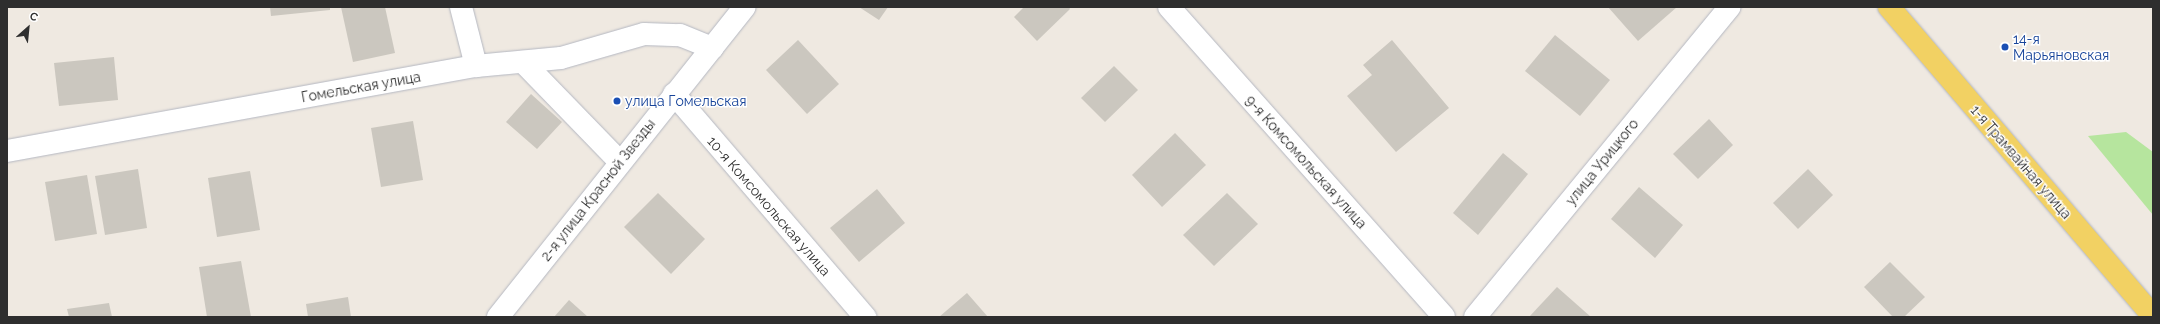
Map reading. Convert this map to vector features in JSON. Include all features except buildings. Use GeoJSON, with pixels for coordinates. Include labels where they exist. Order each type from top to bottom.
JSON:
{"type":"FeatureCollection","features":[{"type":"Feature","properties":{"kind":"main road","name":"1-я Трамвайная улица"},"geometry":{"type":"LineString","coordinates":[[1889,7],[2153,316]]}},
{"type":"Feature","properties":{"kind":"street"},"geometry":{"type":"LineString","coordinates":[[461,7],[476,66]]}},
{"type":"Feature","properties":{"kind":"street","name":"2-я улица Красной Звезды"},"geometry":{"type":"LineString","coordinates":[[498,317],[674,94],[746,7]]}},
{"type":"Feature","properties":{"kind":"street","name":"9-я Комсомольская улица"},"geometry":{"type":"LineString","coordinates":[[1168,7],[1444,317]]}},
{"type":"Feature","properties":{"kind":"street","name":"улица Урицкого"},"geometry":{"type":"LineString","coordinates":[[1475,317],[1730,7]]}},
{"type":"Feature","properties":{"kind":"street","name":"Гомельская улица"},"geometry":{"type":"LineString","coordinates":[[7,151],[476,66],[561,58],[644,34],[680,35],[712,48]]}},
{"type":"Feature","properties":{"kind":"street"},"geometry":{"type":"LineString","coordinates":[[522,62],[620,162]]}},
{"type":"Feature","properties":{"kind":"street","name":"10-я Комсомольская улица"},"geometry":{"type":"LineString","coordinates":[[674,94],[865,317]]}},
{"type":"Feature","properties":{"kind":"green space"},"geometry":{"type":"Polygon","coordinates":[[[2126,132],[2153,152],[2153,215],[2088,136],[2126,132]]]}},
{"type":"Feature","properties":{"kind":"place","name":"14-я Марьяновская"},"geometry":{"type":"Point","coordinates":[2005,47]}},
{"type":"Feature","properties":{"kind":"place","name":"улица Гомельская"},"geometry":{"type":"Point","coordinates":[617,101]}}]}
